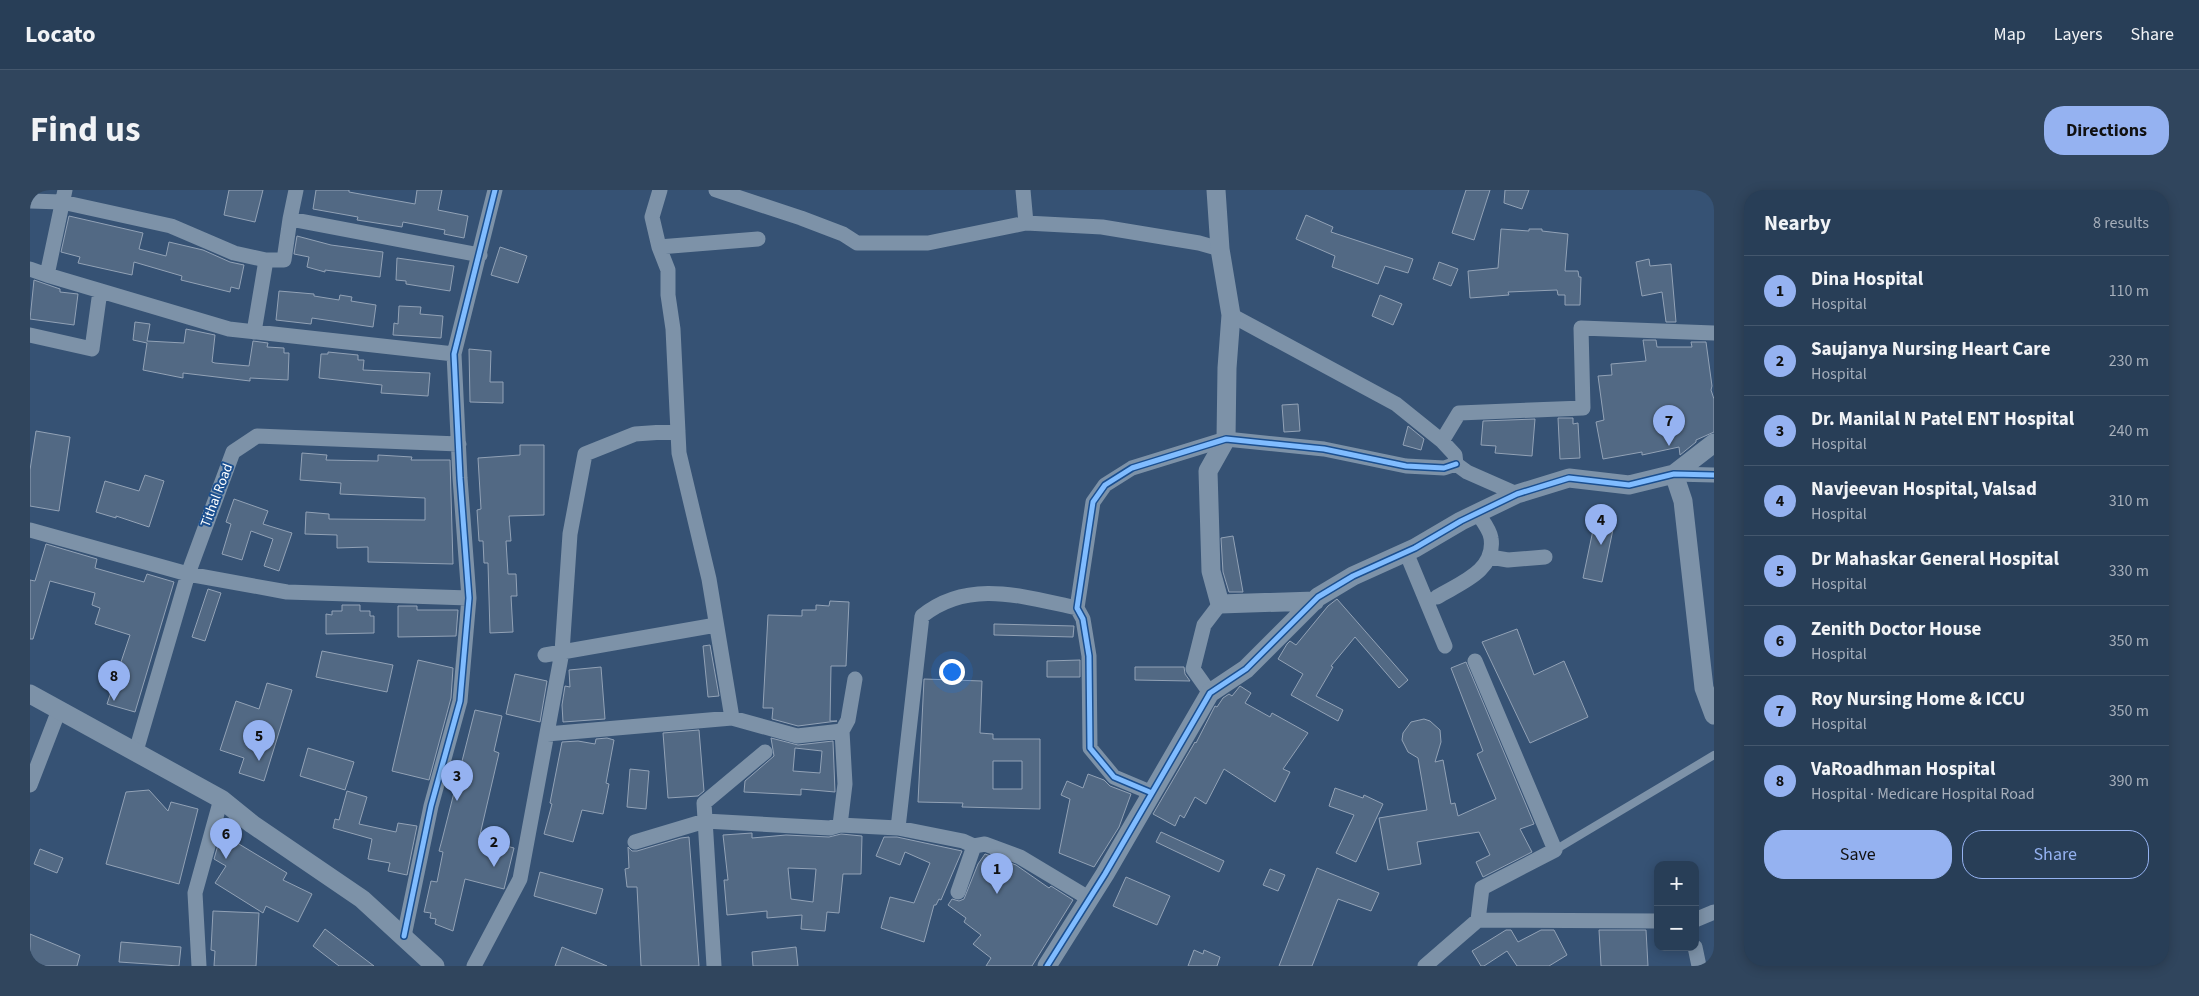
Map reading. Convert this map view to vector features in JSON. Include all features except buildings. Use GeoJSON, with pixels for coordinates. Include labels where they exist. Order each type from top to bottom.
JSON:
{"type":"FeatureCollection","features":[{"type":"Feature","properties":{"kind":"street"},"geometry":{"type":"LineString","coordinates":[[30,201],[63,196],[172,226],[234,252],[266,260],[284,260],[296,190]]}},
{"type":"Feature","properties":{"kind":"street"},"geometry":{"type":"LineString","coordinates":[[404,936],[431,806],[460,701],[469,598],[454,354],[496,190]]}},
{"type":"Feature","properties":{"kind":"street"},"geometry":{"type":"LineString","coordinates":[[660,190],[652,217],[659,247],[668,270],[668,295],[673,329],[679,453],[709,579],[732,718]]}},
{"type":"Feature","properties":{"kind":"street"},"geometry":{"type":"LineString","coordinates":[[716,190],[818,224],[843,234],[857,243],[928,243],[1026,223],[1102,227],[1199,243],[1220,249]]}},
{"type":"Feature","properties":{"kind":"street"},"geometry":{"type":"LineString","coordinates":[[1023,190],[1026,223]]}},
{"type":"Feature","properties":{"kind":"street"},"geometry":{"type":"LineString","coordinates":[[1216,190],[1220,249],[1230,315],[1226,368],[1226,439],[1208,471],[1211,571],[1220,604]]}},
{"type":"Feature","properties":{"kind":"street"},"geometry":{"type":"LineString","coordinates":[[47,275],[63,196]]}},
{"type":"Feature","properties":{"kind":"street"},"geometry":{"type":"LineString","coordinates":[[290,219],[480,255]]}},
{"type":"Feature","properties":{"kind":"street"},"geometry":{"type":"LineString","coordinates":[[659,247],[758,239]]}},
{"type":"Feature","properties":{"kind":"street"},"geometry":{"type":"LineString","coordinates":[[254,332],[266,260]]}},
{"type":"Feature","properties":{"kind":"street"},"geometry":{"type":"LineString","coordinates":[[30,269],[229,329],[454,354]]}},
{"type":"Feature","properties":{"kind":"street"},"geometry":{"type":"LineString","coordinates":[[30,335],[92,349],[100,290]]}},
{"type":"Feature","properties":{"kind":"street"},"geometry":{"type":"LineString","coordinates":[[1230,315],[1396,404],[1442,441],[1456,455],[1456,464]]}},
{"type":"Feature","properties":{"kind":"street"},"geometry":{"type":"LineString","coordinates":[[1442,441],[1459,413],[1583,408],[1581,328],[1714,333]]}},
{"type":"Feature","properties":{"kind":"street"},"geometry":{"type":"LineString","coordinates":[[474,966],[520,879],[562,652],[570,534],[585,454],[635,434],[678,431]]}},
{"type":"Feature","properties":{"kind":"street","name":"Tithal Road"},"geometry":{"type":"LineString","coordinates":[[136,751],[188,574],[233,452],[257,436],[459,444]]}},
{"type":"Feature","properties":{"kind":"street"},"geometry":{"type":"LineString","coordinates":[[1152,793],[1114,776],[1090,748],[1089,656],[1082,619],[1077,608],[1093,502],[1105,486],[1132,468],[1226,439],[1324,449],[1406,466],[1444,468],[1456,464]]}},
{"type":"Feature","properties":{"kind":"street"},"geometry":{"type":"LineString","coordinates":[[1674,474],[1714,443]]}},
{"type":"Feature","properties":{"kind":"street"},"geometry":{"type":"LineString","coordinates":[[1456,464],[1467,472],[1517,494]]}},
{"type":"Feature","properties":{"kind":"street"},"geometry":{"type":"LineString","coordinates":[[1674,474],[1683,501],[1704,688],[1714,715]]}},
{"type":"Feature","properties":{"kind":"street"},"geometry":{"type":"LineString","coordinates":[[1047,966],[1090,899],[1210,693],[1246,669],[1318,597],[1353,576],[1406,552],[1517,494],[1569,478],[1628,485],[1674,474],[1714,475]]}},
{"type":"Feature","properties":{"kind":"street"},"geometry":{"type":"LineString","coordinates":[[1437,597],[1483,569],[1490,556],[1491,536],[1478,514]]}},
{"type":"Feature","properties":{"kind":"street"},"geometry":{"type":"LineString","coordinates":[[30,530],[109,550],[188,574],[286,592],[469,598]]}},
{"type":"Feature","properties":{"kind":"street"},"geometry":{"type":"LineString","coordinates":[[1406,552],[1445,646]]}},
{"type":"Feature","properties":{"kind":"street"},"geometry":{"type":"LineString","coordinates":[[1490,556],[1508,560],[1545,557]]}},
{"type":"Feature","properties":{"kind":"street"},"geometry":{"type":"LineString","coordinates":[[898,828],[922,616],[936,605],[984,592],[1006,593],[1077,608]]}},
{"type":"Feature","properties":{"kind":"street"},"geometry":{"type":"LineString","coordinates":[[1220,604],[1314,601]]}},
{"type":"Feature","properties":{"kind":"street"},"geometry":{"type":"LineString","coordinates":[[1210,693],[1193,669],[1204,625],[1220,604]]}},
{"type":"Feature","properties":{"kind":"street"},"geometry":{"type":"LineString","coordinates":[[545,655],[716,625]]}},
{"type":"Feature","properties":{"kind":"street"},"geometry":{"type":"LineString","coordinates":[[1475,661],[1555,850],[1482,888],[1478,920]]}},
{"type":"Feature","properties":{"kind":"street"},"geometry":{"type":"LineString","coordinates":[[840,825],[845,784],[842,731],[848,720],[855,679]]}},
{"type":"Feature","properties":{"kind":"street"},"geometry":{"type":"LineString","coordinates":[[30,694],[221,799],[252,824],[362,899],[435,966]]}},
{"type":"Feature","properties":{"kind":"street"},"geometry":{"type":"LineString","coordinates":[[30,785],[59,710]]}},
{"type":"Feature","properties":{"kind":"street"},"geometry":{"type":"LineString","coordinates":[[546,734],[732,718],[797,736],[842,731]]}},
{"type":"Feature","properties":{"kind":"street"},"geometry":{"type":"LineString","coordinates":[[714,966],[704,804],[764,752]]}},
{"type":"Feature","properties":{"kind":"street"},"geometry":{"type":"LineString","coordinates":[[199,966],[195,893],[221,799]]}},
{"type":"Feature","properties":{"kind":"street"},"geometry":{"type":"LineString","coordinates":[[635,842],[706,821],[830,828],[840,825],[898,828],[963,841],[974,846],[985,844],[1020,857],[1090,899]]}},
{"type":"Feature","properties":{"kind":"street"},"geometry":{"type":"LineString","coordinates":[[958,892],[974,846]]}},
{"type":"Feature","properties":{"kind":"street"},"geometry":{"type":"LineString","coordinates":[[1699,918],[1714,912]]}},
{"type":"Feature","properties":{"kind":"street"},"geometry":{"type":"LineString","coordinates":[[1425,966],[1478,920],[1654,921]]}},
{"type":"Feature","properties":{"kind":"street"},"geometry":{"type":"LineString","coordinates":[[1696,951],[1699,966]]}},
{"type":"Feature","properties":{"kind":"lane"},"geometry":{"type":"LineString","coordinates":[[1555,850],[1714,755]]}},
{"type":"Feature","properties":{"kind":"cycle path"},"geometry":{"type":"LineString","coordinates":[[404,936],[431,806],[460,701],[469,598],[460,478],[454,354],[495,190]]}},
{"type":"Feature","properties":{"kind":"cycle path"},"geometry":{"type":"LineString","coordinates":[[1152,793],[1114,777],[1090,748],[1089,656],[1083,619],[1077,608],[1093,502],[1105,485],[1132,468],[1226,439],[1324,449],[1406,466],[1444,468],[1456,464]]}},
{"type":"Feature","properties":{"kind":"cycle path"},"geometry":{"type":"LineString","coordinates":[[1047,966],[1105,874],[1210,693],[1246,669],[1318,597],[1353,576],[1415,548],[1461,521],[1517,494],[1569,478],[1629,485],[1674,474],[1714,475]]}},
{"type":"Feature","properties":{"kind":"place","name":"Roy Nursing Home & ICCU"},"geometry":{"type":"Point","coordinates":[1669,446]}},
{"type":"Feature","properties":{"kind":"place","name":"Navjeevan Hospital, Valsad"},"geometry":{"type":"Point","coordinates":[1601,545]}},
{"type":"Feature","properties":{"kind":"place","name":"VaRoadhman Hospital"},"geometry":{"type":"Point","coordinates":[114,701]}},
{"type":"Feature","properties":{"kind":"place","name":"Dr Mahaskar General Hospital"},"geometry":{"type":"Point","coordinates":[259,761]}},
{"type":"Feature","properties":{"kind":"place","name":"Dr. Manilal N Patel ENT Hospital"},"geometry":{"type":"Point","coordinates":[457,801]}},
{"type":"Feature","properties":{"kind":"place","name":"Zenith Doctor House"},"geometry":{"type":"Point","coordinates":[226,859]}},
{"type":"Feature","properties":{"kind":"place","name":"Saujanya Nursing Heart Care"},"geometry":{"type":"Point","coordinates":[494,867]}},
{"type":"Feature","properties":{"kind":"place","name":"Dina Hospital"},"geometry":{"type":"Point","coordinates":[997,894]}}]}
